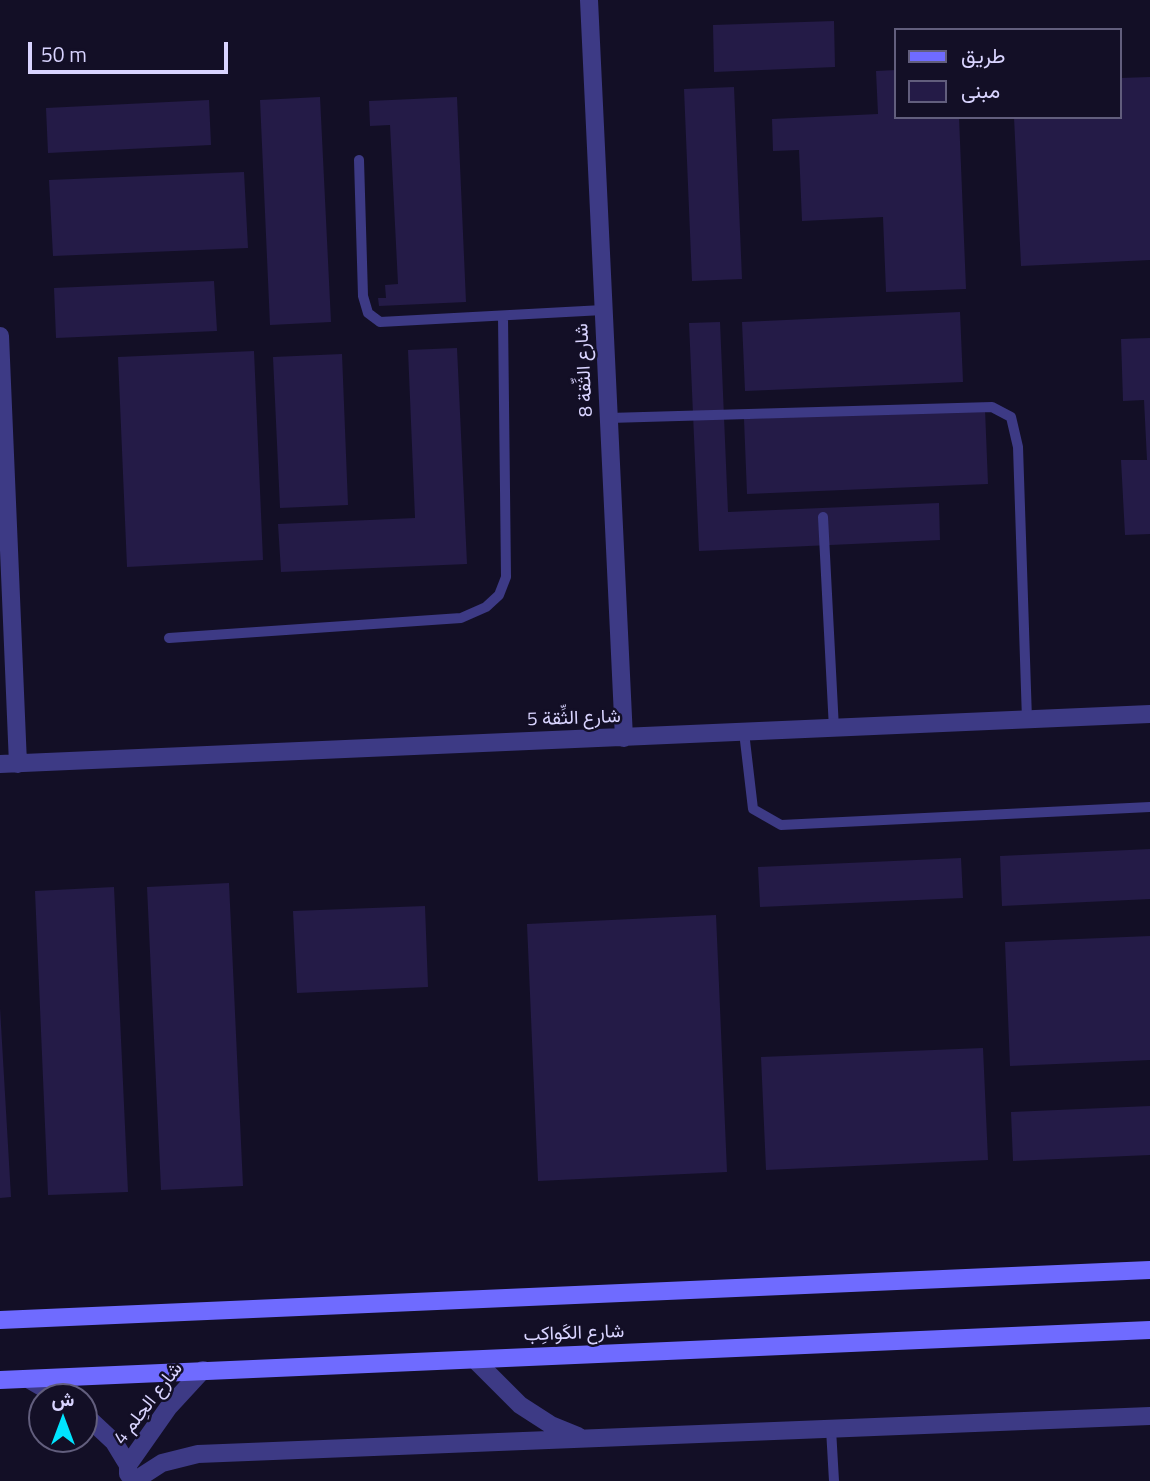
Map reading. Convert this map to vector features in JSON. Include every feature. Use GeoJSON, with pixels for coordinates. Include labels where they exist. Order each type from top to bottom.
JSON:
{"type":"FeatureCollection","features":[{"type":"Feature","properties":{"kind":"street","name":"شارع الثِّقة 8"},"geometry":{"type":"LineString","coordinates":[[589,0],[624,738]]}},
{"type":"Feature","properties":{"kind":"street"},"geometry":{"type":"LineString","coordinates":[[0,336],[18,764]]}},
{"type":"Feature","properties":{"kind":"street","name":"شارع الثِّقة 5"},"geometry":{"type":"LineString","coordinates":[[0,764],[1150,714]]}},
{"type":"Feature","properties":{"kind":"street","name":"شارع الكَواكِب"},"geometry":{"type":"LineString","coordinates":[[0,1320],[1150,1270]]}},
{"type":"Feature","properties":{"kind":"street","name":"شارع الكَواكِب"},"geometry":{"type":"LineString","coordinates":[[0,1380],[1150,1330]]}},
{"type":"Feature","properties":{"kind":"street"},"geometry":{"type":"LineString","coordinates":[[475,1360],[520,1405],[551,1425],[586,1439]]}},
{"type":"Feature","properties":{"kind":"street","name":"شارع الحِلم 4"},"geometry":{"type":"LineString","coordinates":[[130,1476],[168,1408],[202,1370]]}},
{"type":"Feature","properties":{"kind":"street"},"geometry":{"type":"LineString","coordinates":[[28,1379],[35,1383]]}},
{"type":"Feature","properties":{"kind":"street"},"geometry":{"type":"LineString","coordinates":[[130,1476],[162,1463],[198,1454],[1150,1416]]}},
{"type":"Feature","properties":{"kind":"street","name":"شارع الحِلم 4"},"geometry":{"type":"LineString","coordinates":[[98,1427],[114,1442],[130,1476]]}},
{"type":"Feature","properties":{"kind":"lane"},"geometry":{"type":"LineString","coordinates":[[359,160],[363,296],[368,313],[380,322],[407,323],[603,310]]}},
{"type":"Feature","properties":{"kind":"lane"},"geometry":{"type":"LineString","coordinates":[[169,638],[461,618],[486,607],[499,595],[506,577],[503,317]]}},
{"type":"Feature","properties":{"kind":"lane"},"geometry":{"type":"LineString","coordinates":[[609,418],[992,407],[1011,417],[1018,447],[1027,720]]}},
{"type":"Feature","properties":{"kind":"lane"},"geometry":{"type":"LineString","coordinates":[[822,517],[834,729]]}},
{"type":"Feature","properties":{"kind":"lane"},"geometry":{"type":"LineString","coordinates":[[744,733],[753,809],[781,825],[1150,807]]}},
{"type":"Feature","properties":{"kind":"lane"},"geometry":{"type":"LineString","coordinates":[[831,1429],[834,1481]]}},
{"type":"Feature","properties":{"kind":"building"},"geometry":{"type":"Polygon","coordinates":[[[834,21],[835,67],[714,72],[713,25],[834,21]]]}},
{"type":"Feature","properties":{"kind":"building"},"geometry":{"type":"Polygon","coordinates":[[[894,70],[894,119],[959,119],[966,289],[886,292],[883,217],[802,221],[799,150],[773,151],[772,119],[878,114],[876,71],[894,70]]]}},
{"type":"Feature","properties":{"kind":"building"},"geometry":{"type":"Polygon","coordinates":[[[1150,77],[1150,260],[1021,266],[1014,119],[1122,119],[1122,78],[1150,77]]]}},
{"type":"Feature","properties":{"kind":"building"},"geometry":{"type":"Polygon","coordinates":[[[734,87],[742,279],[692,281],[684,89],[734,87]]]}},
{"type":"Feature","properties":{"kind":"building"},"geometry":{"type":"Polygon","coordinates":[[[320,97],[331,322],[270,325],[260,100],[320,97]]]}},
{"type":"Feature","properties":{"kind":"building"},"geometry":{"type":"Polygon","coordinates":[[[457,97],[466,302],[379,306],[378,298],[386,298],[385,285],[398,284],[390,125],[370,126],[369,101],[457,97]]]}},
{"type":"Feature","properties":{"kind":"building"},"geometry":{"type":"Polygon","coordinates":[[[209,100],[211,145],[48,153],[46,108],[209,100]]]}},
{"type":"Feature","properties":{"kind":"building"},"geometry":{"type":"Polygon","coordinates":[[[244,172],[248,248],[53,256],[49,180],[244,172]]]}},
{"type":"Feature","properties":{"kind":"building"},"geometry":{"type":"Polygon","coordinates":[[[214,281],[217,331],[56,338],[54,288],[214,281]]]}},
{"type":"Feature","properties":{"kind":"building"},"geometry":{"type":"Polygon","coordinates":[[[960,312],[963,382],[745,391],[742,322],[960,312]]]}},
{"type":"Feature","properties":{"kind":"building"},"geometry":{"type":"Polygon","coordinates":[[[720,322],[728,512],[939,503],[940,540],[699,551],[689,323],[720,322]]]}},
{"type":"Feature","properties":{"kind":"building"},"geometry":{"type":"Polygon","coordinates":[[[1150,338],[1150,534],[1125,535],[1121,460],[1147,460],[1144,400],[1123,401],[1121,339],[1150,338]]]}},
{"type":"Feature","properties":{"kind":"building"},"geometry":{"type":"Polygon","coordinates":[[[457,348],[467,564],[281,572],[278,524],[415,518],[408,350],[457,348]]]}},
{"type":"Feature","properties":{"kind":"building"},"geometry":{"type":"Polygon","coordinates":[[[254,351],[263,560],[127,567],[118,357],[254,351]]]}},
{"type":"Feature","properties":{"kind":"building"},"geometry":{"type":"Polygon","coordinates":[[[342,354],[348,505],[280,508],[273,357],[342,354]]]}},
{"type":"Feature","properties":{"kind":"building"},"geometry":{"type":"Polygon","coordinates":[[[985,409],[988,484],[747,494],[744,419],[985,409]]]}},
{"type":"Feature","properties":{"kind":"building"},"geometry":{"type":"Polygon","coordinates":[[[1150,849],[1150,899],[1002,906],[1000,856],[1150,849]]]}},
{"type":"Feature","properties":{"kind":"building"},"geometry":{"type":"Polygon","coordinates":[[[961,858],[963,898],[760,907],[758,867],[961,858]]]}},
{"type":"Feature","properties":{"kind":"building"},"geometry":{"type":"Polygon","coordinates":[[[229,883],[243,1186],[161,1190],[147,887],[229,883]]]}},
{"type":"Feature","properties":{"kind":"building"},"geometry":{"type":"Polygon","coordinates":[[[114,887],[128,1192],[48,1195],[35,891],[114,887]]]}},
{"type":"Feature","properties":{"kind":"building"},"geometry":{"type":"Polygon","coordinates":[[[425,906],[428,987],[297,993],[293,911],[425,906]]]}},
{"type":"Feature","properties":{"kind":"building"},"geometry":{"type":"Polygon","coordinates":[[[716,915],[727,1172],[538,1181],[527,924],[716,915]]]}},
{"type":"Feature","properties":{"kind":"building"},"geometry":{"type":"Polygon","coordinates":[[[1150,936],[1150,1060],[1010,1066],[1005,942],[1150,936]]]}},
{"type":"Feature","properties":{"kind":"building"},"geometry":{"type":"Polygon","coordinates":[[[0,1008],[11,1197],[0,1198],[0,1008]]]}},
{"type":"Feature","properties":{"kind":"building"},"geometry":{"type":"Polygon","coordinates":[[[983,1048],[988,1160],[766,1170],[761,1057],[983,1048]]]}},
{"type":"Feature","properties":{"kind":"building"},"geometry":{"type":"Polygon","coordinates":[[[1150,1106],[1150,1155],[1013,1161],[1011,1112],[1150,1106]]]}}]}
